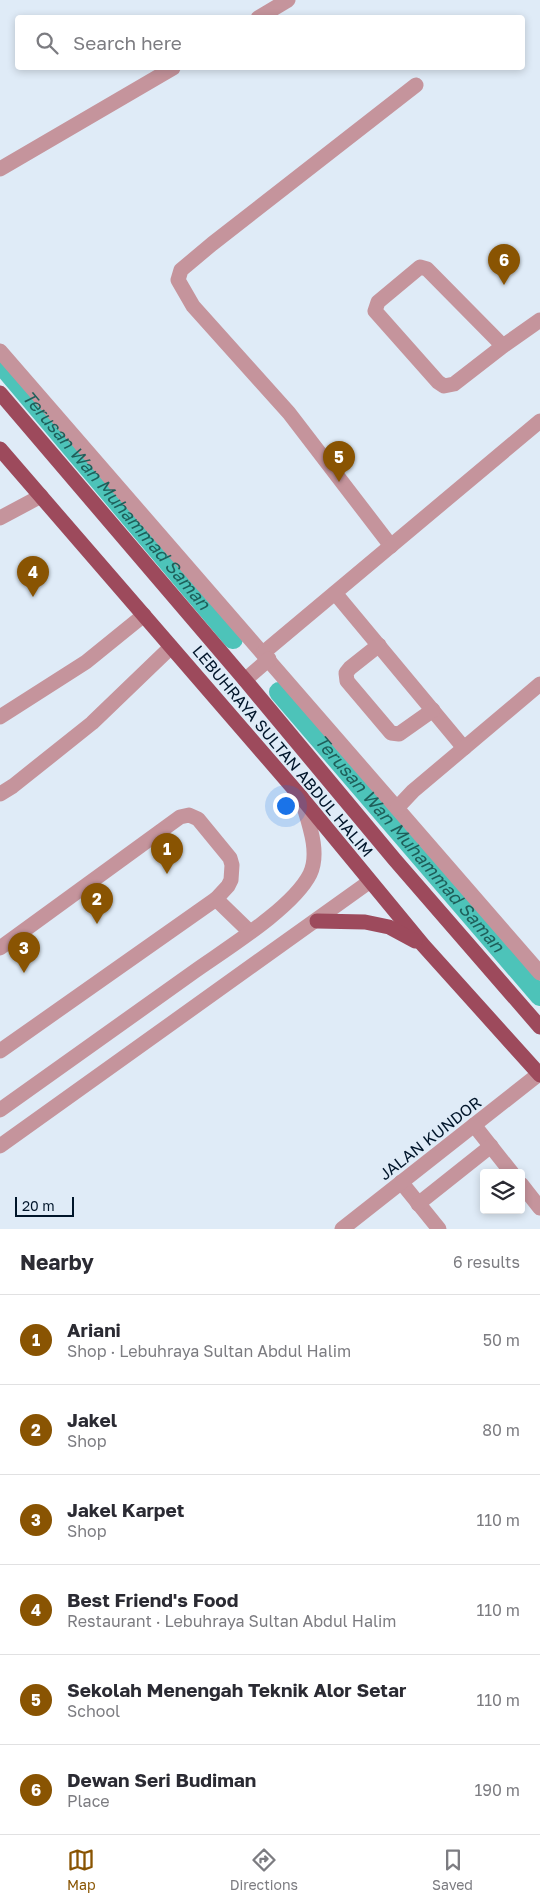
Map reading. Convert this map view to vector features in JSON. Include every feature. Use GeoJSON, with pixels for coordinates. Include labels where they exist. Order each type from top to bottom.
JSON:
{"type":"FeatureCollection","features":[{"type":"Feature","properties":{"kind":"main road","name":"LEBUHRAYA SULTAN ABDUL HALIM"},"geometry":{"type":"LineString","coordinates":[[0,393],[245,680],[395,860],[540,1027]]}},
{"type":"Feature","properties":{"kind":"main road","name":"LEBUHRAYA SULTAN ABDUL HALIM"},"geometry":{"type":"LineString","coordinates":[[0,449],[301,797],[369,882],[423,945],[539,1074]]}},
{"type":"Feature","properties":{"kind":"main road"},"geometry":{"type":"LineString","coordinates":[[316,921],[364,922],[389,927],[423,945]]}},
{"type":"Feature","properties":{"kind":"street"},"geometry":{"type":"LineString","coordinates":[[263,15],[288,0]]}},
{"type":"Feature","properties":{"kind":"street"},"geometry":{"type":"LineString","coordinates":[[0,169],[170,70]]}},
{"type":"Feature","properties":{"kind":"street"},"geometry":{"type":"LineString","coordinates":[[391,546],[289,413],[193,306],[178,280],[181,270],[212,244],[416,85]]}},
{"type":"Feature","properties":{"kind":"street"},"geometry":{"type":"LineString","coordinates":[[503,346],[427,269],[420,267],[378,302],[376,307],[375,311],[438,382],[444,386],[454,384],[540,320]]}},
{"type":"Feature","properties":{"kind":"street"},"geometry":{"type":"LineString","coordinates":[[0,351],[540,973]]}},
{"type":"Feature","properties":{"kind":"street"},"geometry":{"type":"LineString","coordinates":[[245,680],[266,656],[336,593],[540,421]]}},
{"type":"Feature","properties":{"kind":"street"},"geometry":{"type":"LineString","coordinates":[[0,518],[41,496]]}},
{"type":"Feature","properties":{"kind":"street"},"geometry":{"type":"LineString","coordinates":[[336,593],[464,748]]}},
{"type":"Feature","properties":{"kind":"street"},"geometry":{"type":"LineString","coordinates":[[0,717],[86,662],[144,615]]}},
{"type":"Feature","properties":{"kind":"street"},"geometry":{"type":"LineString","coordinates":[[379,644],[350,668],[346,673],[347,681],[391,732],[399,734],[433,710]]}},
{"type":"Feature","properties":{"kind":"street"},"geometry":{"type":"LineString","coordinates":[[0,794],[92,723],[171,647]]}},
{"type":"Feature","properties":{"kind":"street"},"geometry":{"type":"LineString","coordinates":[[397,808],[413,791],[540,684]]}},
{"type":"Feature","properties":{"kind":"street"},"geometry":{"type":"LineString","coordinates":[[0,1110],[250,932],[293,898],[310,874],[313,856],[313,841],[301,797]]}},
{"type":"Feature","properties":{"kind":"street"},"geometry":{"type":"LineString","coordinates":[[0,948],[180,817],[189,815],[198,819],[226,852],[232,865],[228,886],[216,899],[0,1050]]}},
{"type":"Feature","properties":{"kind":"street"},"geometry":{"type":"LineString","coordinates":[[0,1146],[369,882]]}},
{"type":"Feature","properties":{"kind":"street"},"geometry":{"type":"LineString","coordinates":[[216,899],[250,932]]}},
{"type":"Feature","properties":{"kind":"street","name":"JALAN KUNDOR"},"geometry":{"type":"LineString","coordinates":[[342,1229],[539,1074]]}},
{"type":"Feature","properties":{"kind":"street"},"geometry":{"type":"LineString","coordinates":[[474,1125],[509,1169]]}},
{"type":"Feature","properties":{"kind":"street"},"geometry":{"type":"LineString","coordinates":[[418,1204],[491,1146]]}},
{"type":"Feature","properties":{"kind":"street"},"geometry":{"type":"LineString","coordinates":[[402,1182],[439,1229]]}},
{"type":"Feature","properties":{"kind":"street"},"geometry":{"type":"LineString","coordinates":[[525,1189],[540,1208]]}},
{"type":"Feature","properties":{"kind":"waterway","name":"Terusan Wan Muhammad Saman"},"geometry":{"type":"LineString","coordinates":[[0,363],[233,639]]}},
{"type":"Feature","properties":{"kind":"waterway","name":"Terusan Wan Muhammad Saman"},"geometry":{"type":"LineString","coordinates":[[279,692],[540,996]]}},
{"type":"Feature","properties":{"kind":"place","name":"Dewan Seri Budiman"},"geometry":{"type":"Point","coordinates":[504,285]}},
{"type":"Feature","properties":{"kind":"place","name":"Sekolah Menengah Teknik Alor Setar"},"geometry":{"type":"Point","coordinates":[339,482]}},
{"type":"Feature","properties":{"kind":"place","name":"Best Friend's Food"},"geometry":{"type":"Point","coordinates":[33,597]}},
{"type":"Feature","properties":{"kind":"place","name":"Ariani"},"geometry":{"type":"Point","coordinates":[167,874]}},
{"type":"Feature","properties":{"kind":"place","name":"Jakel"},"geometry":{"type":"Point","coordinates":[97,924]}},
{"type":"Feature","properties":{"kind":"place","name":"Jakel Karpet"},"geometry":{"type":"Point","coordinates":[24,973]}}]}
